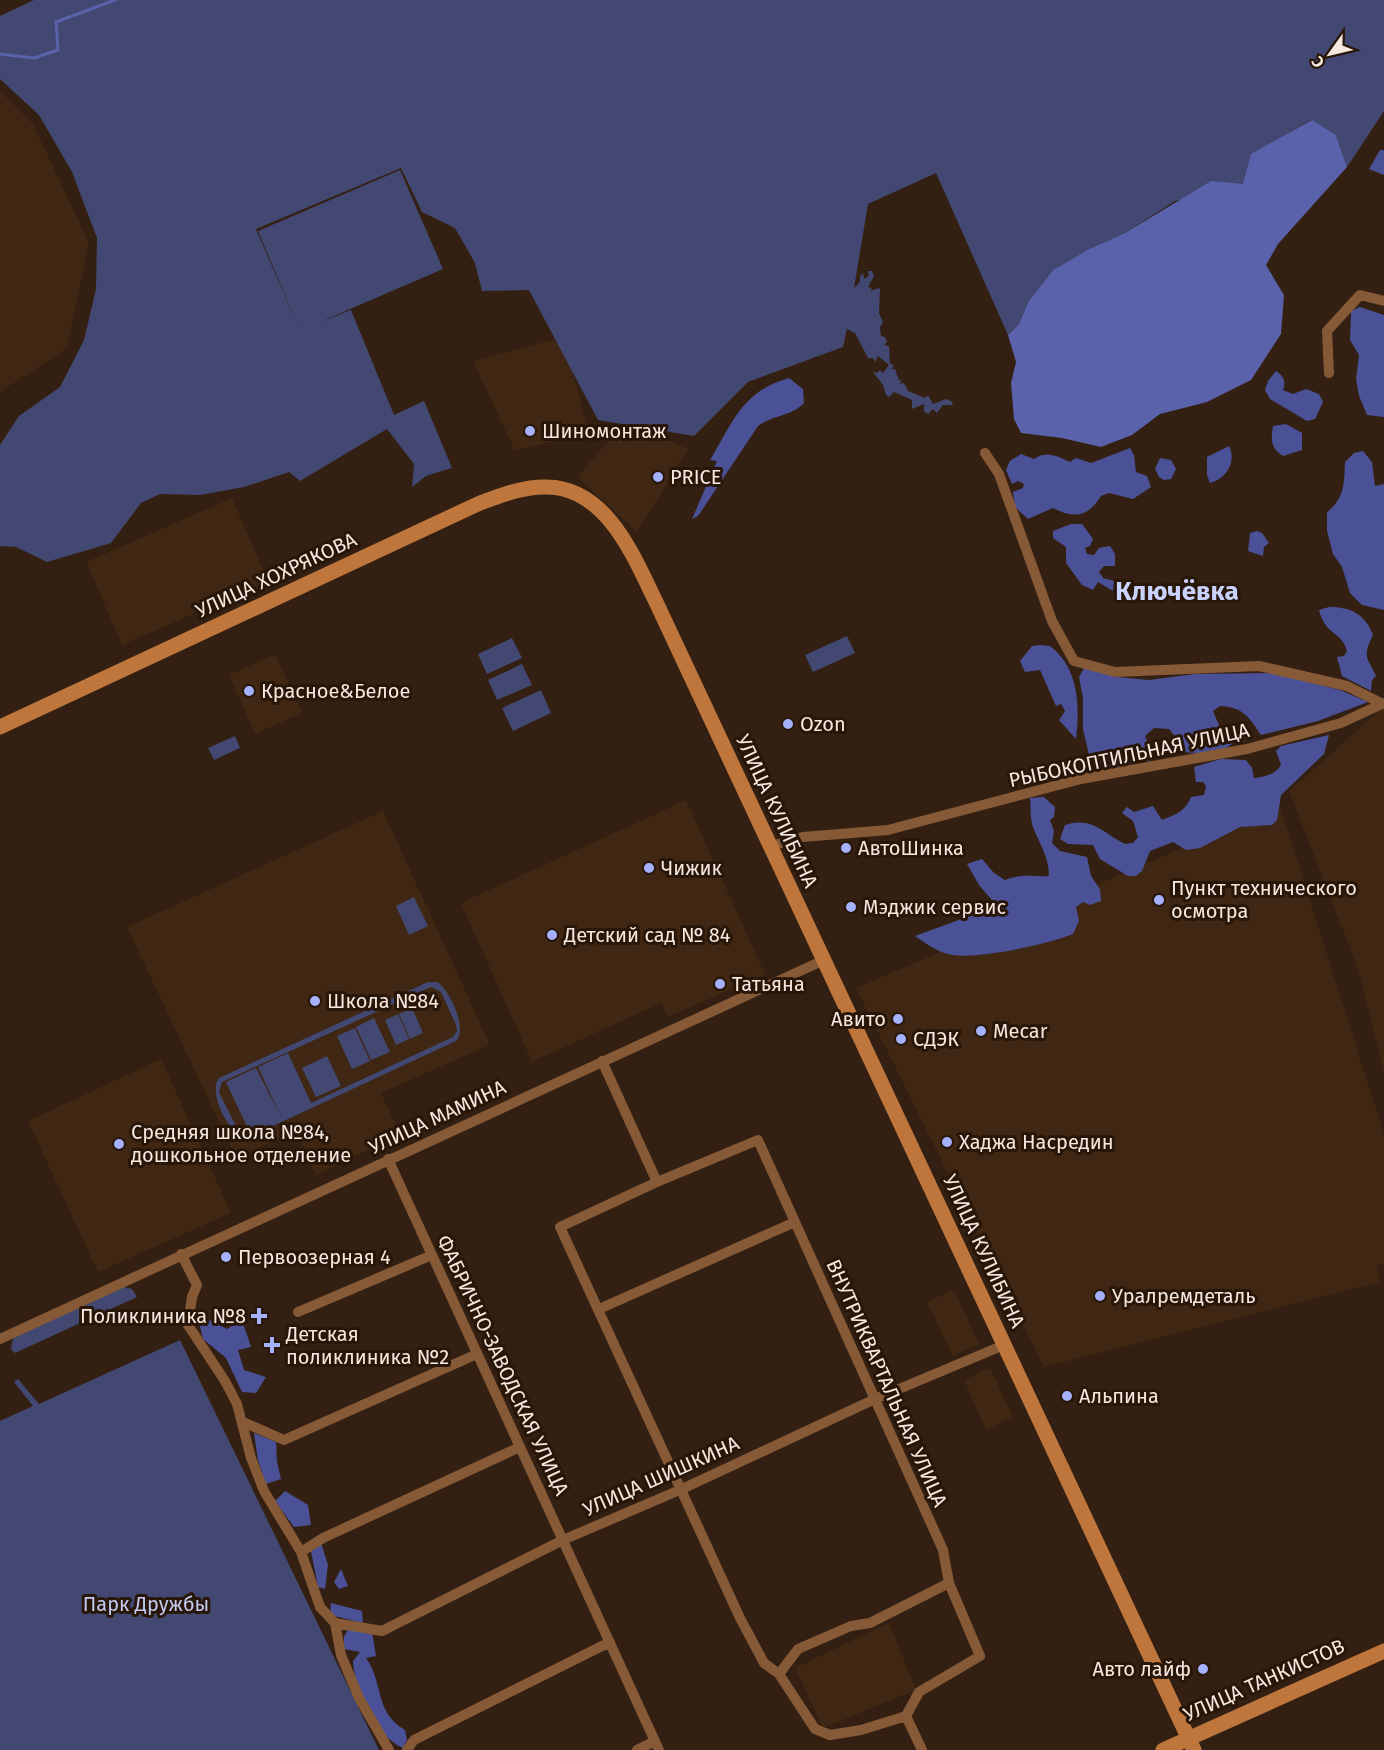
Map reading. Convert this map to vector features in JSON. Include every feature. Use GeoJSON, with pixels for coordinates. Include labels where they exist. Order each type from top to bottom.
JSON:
{"type":"FeatureCollection","features":[{"type":"Feature","properties":{"kind":"main road","name":"УЛИЦА ХОХРЯКОВА"},"geometry":{"type":"LineString","coordinates":[[0,727],[480,503],[509,493],[549,487],[575,494]]}},
{"type":"Feature","properties":{"kind":"main road","name":"УЛИЦА КУЛИБИНА"},"geometry":{"type":"LineString","coordinates":[[575,494],[596,506],[615,527],[635,559],[1191,1744]]}},
{"type":"Feature","properties":{"kind":"main road","name":"УЛИЦА ТАНКИСТОВ"},"geometry":{"type":"LineString","coordinates":[[1163,1750],[1191,1744],[1384,1651]]}},
{"type":"Feature","properties":{"kind":"street"},"geometry":{"type":"LineString","coordinates":[[1329,373],[1327,331],[1360,295],[1384,302]]}},
{"type":"Feature","properties":{"kind":"street"},"geometry":{"type":"LineString","coordinates":[[985,453],[999,474],[1053,621],[1074,661],[1115,672],[1259,666],[1347,686],[1384,703]]}},
{"type":"Feature","properties":{"kind":"street","name":"РЫБОКОПТИЛЬНАЯ УЛИЦА"},"geometry":{"type":"LineString","coordinates":[[771,846],[803,837],[888,830],[1081,779],[1247,749],[1341,723],[1384,703]]}},
{"type":"Feature","properties":{"kind":"street","name":"УЛИЦА МАМИНА"},"geometry":{"type":"LineString","coordinates":[[0,1339],[824,960]]}},
{"type":"Feature","properties":{"kind":"street"},"geometry":{"type":"LineString","coordinates":[[602,1061],[657,1182]]}},
{"type":"Feature","properties":{"kind":"street","name":"ВНУТРИКВАРТАЛЬНАЯ УЛИЦА"},"geometry":{"type":"LineString","coordinates":[[758,1140],[795,1222],[943,1550],[950,1582],[980,1656],[918,1692],[906,1716],[861,1730],[830,1735],[814,1729],[779,1674],[764,1664],[560,1227],[657,1182],[758,1140]]}},
{"type":"Feature","properties":{"kind":"street","name":"ФАБРИЧНО-ЗАВОДСКАЯ УЛИЦА"},"geometry":{"type":"LineString","coordinates":[[388,1160],[657,1746]]}},
{"type":"Feature","properties":{"kind":"street"},"geometry":{"type":"LineString","coordinates":[[599,1309],[795,1222]]}},
{"type":"Feature","properties":{"kind":"street"},"geometry":{"type":"LineString","coordinates":[[181,1254],[197,1285],[192,1297],[188,1325],[225,1381],[243,1422],[251,1458],[264,1491],[301,1552],[320,1607],[335,1623],[341,1655],[359,1698],[389,1750]]}},
{"type":"Feature","properties":{"kind":"street"},"geometry":{"type":"LineString","coordinates":[[298,1312],[432,1255]]}},
{"type":"Feature","properties":{"kind":"street","name":"УЛИЦА ШИШКИНА"},"geometry":{"type":"LineString","coordinates":[[335,1623],[382,1631],[563,1540],[682,1489],[875,1399],[1004,1345]]}},
{"type":"Feature","properties":{"kind":"street"},"geometry":{"type":"LineString","coordinates":[[243,1422],[284,1440],[477,1354]]}},
{"type":"Feature","properties":{"kind":"street"},"geometry":{"type":"LineString","coordinates":[[301,1552],[322,1538],[520,1447]]}},
{"type":"Feature","properties":{"kind":"street"},"geometry":{"type":"LineString","coordinates":[[779,1674],[798,1649],[851,1626],[870,1623],[950,1582]]}},
{"type":"Feature","properties":{"kind":"street"},"geometry":{"type":"LineString","coordinates":[[407,1750],[414,1740],[610,1642]]}},
{"type":"Feature","properties":{"kind":"street"},"geometry":{"type":"LineString","coordinates":[[906,1716],[922,1750]]}},
{"type":"Feature","properties":{"kind":"street"},"geometry":{"type":"LineString","coordinates":[[637,1750],[657,1746]]}},
{"type":"Feature","properties":{"kind":"shaded area"},"geometry":{"type":"Polygon","coordinates":[[[0,91],[33,124],[89,243],[67,348],[0,392],[0,91]]]}},
{"type":"Feature","properties":{"kind":"shaded area"},"geometry":{"type":"Polygon","coordinates":[[[1312,120],[1336,135],[1347,167],[1278,244],[1266,265],[1284,295],[1281,334],[1251,380],[1207,402],[1160,414],[1132,435],[1101,447],[1062,438],[1021,433],[1014,419],[1011,383],[1016,362],[1008,335],[1019,324],[1028,302],[1053,270],[1089,249],[1125,233],[1211,181],[1243,184],[1251,154],[1312,120]]]}},
{"type":"Feature","properties":{"kind":"shaded area"},"geometry":{"type":"Polygon","coordinates":[[[1380,150],[1384,150],[1384,175],[1369,169],[1380,150]]]}},
{"type":"Feature","properties":{"kind":"shaded area"},"geometry":{"type":"Polygon","coordinates":[[[1360,307],[1384,315],[1384,417],[1367,415],[1359,396],[1356,379],[1359,355],[1350,340],[1351,311],[1360,307]]]}},
{"type":"Feature","properties":{"kind":"shaded area"},"geometry":{"type":"Polygon","coordinates":[[[563,337],[589,432],[515,451],[473,361],[563,337]]]}},
{"type":"Feature","properties":{"kind":"shaded area"},"geometry":{"type":"Polygon","coordinates":[[[1276,371],[1284,379],[1283,390],[1293,394],[1306,389],[1319,394],[1323,402],[1315,419],[1307,421],[1270,399],[1265,390],[1268,381],[1276,371]]]}},
{"type":"Feature","properties":{"kind":"shaded area"},"geometry":{"type":"Polygon","coordinates":[[[789,378],[803,389],[804,403],[794,411],[758,426],[698,516],[692,519],[717,461],[710,460],[740,410],[760,391],[789,378]]]}},
{"type":"Feature","properties":{"kind":"shaded area"},"geometry":{"type":"Polygon","coordinates":[[[1286,424],[1302,433],[1302,450],[1283,456],[1272,443],[1272,435],[1273,426],[1286,424]]]}},
{"type":"Feature","properties":{"kind":"shaded area"},"geometry":{"type":"Polygon","coordinates":[[[652,433],[688,449],[637,532],[577,477],[615,434],[652,433]]]}},
{"type":"Feature","properties":{"kind":"shaded area"},"geometry":{"type":"Polygon","coordinates":[[[1229,446],[1232,458],[1229,469],[1221,478],[1210,483],[1207,475],[1207,457],[1229,446]]]}},
{"type":"Feature","properties":{"kind":"shaded area"},"geometry":{"type":"Polygon","coordinates":[[[1130,448],[1134,455],[1136,472],[1147,476],[1151,487],[1133,499],[1109,493],[1101,496],[1091,508],[1080,514],[1068,514],[1053,508],[1028,519],[1015,507],[1013,492],[1023,488],[1024,484],[1018,481],[1012,484],[1006,470],[1010,461],[1021,454],[1034,459],[1048,454],[1070,462],[1076,458],[1091,463],[1130,448]]]}},
{"type":"Feature","properties":{"kind":"shaded area"},"geometry":{"type":"Polygon","coordinates":[[[1363,451],[1372,462],[1375,486],[1384,484],[1384,610],[1362,605],[1350,593],[1342,567],[1333,554],[1327,531],[1327,512],[1340,496],[1344,483],[1345,462],[1354,453],[1363,451]]]}},
{"type":"Feature","properties":{"kind":"shaded area"},"geometry":{"type":"Polygon","coordinates":[[[1160,458],[1171,460],[1176,469],[1171,479],[1164,480],[1159,477],[1155,469],[1160,458]]]}},
{"type":"Feature","properties":{"kind":"shaded area"},"geometry":{"type":"Polygon","coordinates":[[[232,498],[268,581],[122,645],[86,562],[232,498]]]}},
{"type":"Feature","properties":{"kind":"shaded area"},"geometry":{"type":"Polygon","coordinates":[[[1071,524],[1082,524],[1093,539],[1090,546],[1085,548],[1087,554],[1094,555],[1099,548],[1110,546],[1115,554],[1115,566],[1104,566],[1099,572],[1103,578],[1114,581],[1113,591],[1098,582],[1093,590],[1082,585],[1066,563],[1066,547],[1053,538],[1053,531],[1071,524]]]}},
{"type":"Feature","properties":{"kind":"shaded area"},"geometry":{"type":"Polygon","coordinates":[[[1257,531],[1262,533],[1269,543],[1264,547],[1263,556],[1248,551],[1250,533],[1257,531]]]}},
{"type":"Feature","properties":{"kind":"shaded area"},"geometry":{"type":"Polygon","coordinates":[[[1329,607],[1344,608],[1356,613],[1370,628],[1373,635],[1367,657],[1376,676],[1372,680],[1371,691],[1342,676],[1337,657],[1344,656],[1347,651],[1341,640],[1325,625],[1319,610],[1329,607]]]}},
{"type":"Feature","properties":{"kind":"shaded area"},"geometry":{"type":"Polygon","coordinates":[[[1032,646],[1050,646],[1060,655],[1072,676],[1078,714],[1076,739],[1059,720],[1065,711],[1061,704],[1056,706],[1040,670],[1025,672],[1020,661],[1032,646]]]}},
{"type":"Feature","properties":{"kind":"shaded area"},"geometry":{"type":"Polygon","coordinates":[[[275,654],[302,713],[255,734],[229,675],[275,654]]]}},
{"type":"Feature","properties":{"kind":"shaded area"},"geometry":{"type":"Polygon","coordinates":[[[1084,668],[1117,677],[1149,680],[1195,674],[1272,673],[1340,690],[1368,702],[1318,721],[1261,735],[1245,714],[1234,708],[1220,706],[1213,711],[1221,730],[1228,732],[1238,727],[1244,729],[1226,748],[1202,753],[1178,750],[1172,748],[1174,735],[1169,729],[1154,728],[1145,736],[1153,756],[1149,762],[1141,753],[1135,756],[1129,764],[1117,768],[1094,763],[1089,755],[1083,729],[1083,699],[1079,677],[1084,668]]]}},
{"type":"Feature","properties":{"kind":"shaded area"},"geometry":{"type":"Polygon","coordinates":[[[1384,707],[1384,1073],[1358,969],[1289,791],[1384,707]]]}},
{"type":"Feature","properties":{"kind":"shaded area"},"geometry":{"type":"Polygon","coordinates":[[[1329,735],[1324,754],[1281,795],[1277,820],[1272,825],[1240,827],[1200,848],[1186,850],[1173,842],[1150,851],[1142,871],[1136,876],[1128,876],[1100,859],[1093,845],[1068,844],[1060,839],[1065,825],[1083,823],[1097,827],[1125,844],[1133,843],[1138,837],[1133,821],[1122,813],[1127,807],[1134,812],[1153,806],[1162,820],[1179,812],[1191,797],[1204,795],[1206,786],[1203,782],[1196,782],[1194,767],[1221,759],[1246,760],[1252,768],[1254,778],[1265,776],[1276,771],[1281,765],[1276,751],[1281,746],[1329,735]]]}},
{"type":"Feature","properties":{"kind":"shaded area"},"geometry":{"type":"Polygon","coordinates":[[[1044,797],[1055,807],[1054,817],[1050,820],[1054,831],[1052,843],[1060,851],[1087,857],[1091,876],[1100,889],[1101,901],[1090,905],[1083,902],[1076,907],[1079,921],[1073,934],[1011,950],[960,956],[939,951],[915,936],[997,906],[979,885],[967,864],[982,859],[994,873],[1005,880],[1023,876],[1049,876],[1043,850],[1031,820],[1030,798],[1044,797]]]}},
{"type":"Feature","properties":{"kind":"shaded area"},"geometry":{"type":"Polygon","coordinates":[[[686,800],[765,974],[668,1017],[661,1003],[532,1062],[461,903],[686,800]]]}},
{"type":"Feature","properties":{"kind":"shaded area"},"geometry":{"type":"Polygon","coordinates":[[[1280,806],[1384,1134],[1384,1264],[1377,1266],[1380,1282],[1044,1367],[856,988],[1280,806]]]}},
{"type":"Feature","properties":{"kind":"shaded area","name":"Школа №84"},"geometry":{"type":"Polygon","coordinates":[[[383,811],[490,1045],[381,1093],[400,1134],[316,1175],[296,1131],[236,1158],[127,927],[383,811]]]}},
{"type":"Feature","properties":{"kind":"shaded area","name":"Средняя школа №84, дошкольное отделение"},"geometry":{"type":"Polygon","coordinates":[[[161,1059],[231,1213],[98,1272],[28,1121],[161,1059]]]}},
{"type":"Feature","properties":{"kind":"shaded area"},"geometry":{"type":"Polygon","coordinates":[[[954,1290],[979,1344],[953,1356],[927,1302],[954,1290]]]}},
{"type":"Feature","properties":{"kind":"shaded area"},"geometry":{"type":"Polygon","coordinates":[[[197,1314],[227,1329],[242,1320],[251,1347],[238,1350],[244,1370],[266,1377],[256,1393],[242,1392],[226,1358],[203,1339],[197,1314]]]}},
{"type":"Feature","properties":{"kind":"shaded area"},"geometry":{"type":"Polygon","coordinates":[[[990,1368],[1013,1417],[986,1430],[964,1380],[990,1368]]]}},
{"type":"Feature","properties":{"kind":"shaded area"},"geometry":{"type":"Polygon","coordinates":[[[254,1433],[276,1442],[281,1479],[266,1484],[258,1460],[254,1433]]]}},
{"type":"Feature","properties":{"kind":"shaded area"},"geometry":{"type":"Polygon","coordinates":[[[285,1491],[308,1505],[311,1525],[294,1527],[275,1501],[285,1491]]]}},
{"type":"Feature","properties":{"kind":"shaded area"},"geometry":{"type":"Polygon","coordinates":[[[321,1543],[328,1565],[325,1589],[318,1587],[311,1551],[321,1543]]]}},
{"type":"Feature","properties":{"kind":"shaded area"},"geometry":{"type":"Polygon","coordinates":[[[341,1569],[348,1586],[339,1589],[334,1582],[341,1569]]]}},
{"type":"Feature","properties":{"kind":"shaded area"},"geometry":{"type":"Polygon","coordinates":[[[331,1603],[362,1611],[363,1623],[330,1615],[331,1603]]]}},
{"type":"Feature","properties":{"kind":"shaded area"},"geometry":{"type":"Polygon","coordinates":[[[889,1623],[916,1690],[823,1728],[795,1668],[889,1623]]]}},
{"type":"Feature","properties":{"kind":"shaded area"},"geometry":{"type":"Polygon","coordinates":[[[348,1629],[372,1632],[376,1656],[366,1658],[372,1668],[388,1715],[405,1730],[407,1740],[403,1748],[384,1734],[368,1711],[354,1672],[353,1661],[360,1652],[344,1649],[344,1637],[348,1629]]]}},
{"type":"Feature","properties":{"kind":"green space"},"geometry":{"type":"Polygon","coordinates":[[[34,0],[1384,0],[1384,111],[1347,167],[1336,135],[1311,120],[1282,137],[1244,184],[1175,201],[1125,233],[1089,249],[1053,270],[1028,302],[1019,324],[1008,335],[936,173],[868,204],[854,288],[860,282],[860,276],[863,273],[864,279],[869,276],[868,271],[872,271],[874,276],[868,287],[872,288],[870,291],[880,288],[879,313],[883,322],[880,327],[881,336],[885,337],[887,342],[884,345],[889,346],[890,363],[894,366],[891,369],[895,369],[899,381],[902,379],[900,384],[904,383],[908,391],[925,398],[928,395],[933,404],[946,399],[953,402],[952,405],[943,405],[937,413],[933,409],[928,414],[924,411],[924,404],[912,409],[912,400],[894,392],[889,397],[886,395],[883,385],[873,372],[877,373],[880,370],[883,373],[889,365],[878,356],[875,362],[873,358],[868,358],[855,333],[847,329],[843,347],[748,382],[694,436],[598,420],[529,290],[482,291],[475,263],[455,228],[422,212],[401,168],[256,229],[300,331],[258,231],[400,170],[443,269],[320,322],[351,310],[394,415],[424,401],[452,468],[426,476],[412,487],[414,464],[387,429],[300,481],[289,472],[244,487],[200,495],[160,494],[141,503],[111,543],[47,562],[16,547],[0,546],[0,445],[19,416],[60,387],[84,340],[96,289],[97,238],[72,172],[39,115],[0,79],[0,16],[34,0]]]}},
{"type":"Feature","properties":{"kind":"green space"},"geometry":{"type":"Polygon","coordinates":[[[847,636],[855,653],[813,672],[805,655],[847,636]]]}},
{"type":"Feature","properties":{"kind":"green space"},"geometry":{"type":"Polygon","coordinates":[[[512,638],[522,658],[487,674],[478,654],[512,638]]]}},
{"type":"Feature","properties":{"kind":"green space"},"geometry":{"type":"Polygon","coordinates":[[[522,664],[532,685],[497,700],[488,680],[522,664]]]}},
{"type":"Feature","properties":{"kind":"green space"},"geometry":{"type":"Polygon","coordinates":[[[541,690],[551,713],[513,731],[502,708],[541,690]]]}},
{"type":"Feature","properties":{"kind":"green space"},"geometry":{"type":"Polygon","coordinates":[[[235,736],[240,748],[214,760],[208,748],[235,736]]]}},
{"type":"Feature","properties":{"kind":"green space"},"geometry":{"type":"Polygon","coordinates":[[[414,897],[428,926],[409,935],[396,906],[414,897]]]}},
{"type":"Feature","properties":{"kind":"green space"},"geometry":{"type":"Polygon","coordinates":[[[428,982],[437,982],[442,986],[452,1001],[459,1019],[460,1028],[456,1041],[249,1137],[242,1136],[235,1131],[222,1114],[216,1093],[219,1078],[428,982]],[[431,987],[222,1082],[219,1092],[237,1128],[242,1132],[249,1131],[226,1082],[256,1068],[281,1117],[258,1067],[288,1053],[311,1103],[453,1037],[457,1031],[456,1025],[441,992],[431,987]]]}},
{"type":"Feature","properties":{"kind":"green space"},"geometry":{"type":"Polygon","coordinates":[[[412,1008],[423,1033],[410,1039],[399,1014],[412,1008]]]}},
{"type":"Feature","properties":{"kind":"green space"},"geometry":{"type":"Polygon","coordinates":[[[398,1014],[409,1039],[396,1045],[385,1020],[398,1014]]]}},
{"type":"Feature","properties":{"kind":"green space"},"geometry":{"type":"Polygon","coordinates":[[[374,1018],[390,1052],[371,1060],[356,1027],[374,1018]]]}},
{"type":"Feature","properties":{"kind":"green space"},"geometry":{"type":"Polygon","coordinates":[[[355,1028],[370,1061],[352,1069],[337,1036],[355,1028]]]}},
{"type":"Feature","properties":{"kind":"green space"},"geometry":{"type":"Polygon","coordinates":[[[327,1056],[341,1086],[316,1097],[302,1068],[327,1056]]]}},
{"type":"Feature","properties":{"kind":"green space"},"geometry":{"type":"Polygon","coordinates":[[[123,1287],[132,1289],[137,1297],[15,1353],[11,1349],[13,1338],[123,1287]]]}},
{"type":"Feature","properties":{"kind":"green space","name":"Парк Дружбы"},"geometry":{"type":"Polygon","coordinates":[[[180,1340],[379,1750],[0,1750],[0,1421],[33,1406],[14,1382],[18,1379],[39,1404],[180,1340]]]}},
{"type":"Feature","properties":{"kind":"waterway"},"geometry":{"type":"LineString","coordinates":[[0,54],[34,58],[58,50],[56,22],[115,0]]}},
{"type":"Feature","properties":{"kind":"place","name":"Шиномонтаж"},"geometry":{"type":"Point","coordinates":[530,431]}},
{"type":"Feature","properties":{"kind":"place","name":"PRICE"},"geometry":{"type":"Point","coordinates":[658,477]}},
{"type":"Feature","properties":{"kind":"place","name":"Красное&Белое"},"geometry":{"type":"Point","coordinates":[249,691]}},
{"type":"Feature","properties":{"kind":"place","name":"Ozon"},"geometry":{"type":"Point","coordinates":[788,724]}},
{"type":"Feature","properties":{"kind":"place","name":"АвтоШинка"},"geometry":{"type":"Point","coordinates":[846,848]}},
{"type":"Feature","properties":{"kind":"place","name":"Чижик"},"geometry":{"type":"Point","coordinates":[649,868]}},
{"type":"Feature","properties":{"kind":"place","name":"Пункт технического осмотра"},"geometry":{"type":"Point","coordinates":[1159,900]}},
{"type":"Feature","properties":{"kind":"place","name":"Мэджик сервис"},"geometry":{"type":"Point","coordinates":[851,907]}},
{"type":"Feature","properties":{"kind":"place","name":"Детский сад № 84"},"geometry":{"type":"Point","coordinates":[552,935]}},
{"type":"Feature","properties":{"kind":"place","name":"Татьяна"},"geometry":{"type":"Point","coordinates":[720,984]}},
{"type":"Feature","properties":{"kind":"place","name":"Школа №84"},"geometry":{"type":"Point","coordinates":[315,1001]}},
{"type":"Feature","properties":{"kind":"place","name":"Авито"},"geometry":{"type":"Point","coordinates":[898,1019]}},
{"type":"Feature","properties":{"kind":"place","name":"Mecar"},"geometry":{"type":"Point","coordinates":[981,1031]}},
{"type":"Feature","properties":{"kind":"place","name":"СДЭК"},"geometry":{"type":"Point","coordinates":[901,1039]}},
{"type":"Feature","properties":{"kind":"place","name":"Хаджа Насредин"},"geometry":{"type":"Point","coordinates":[947,1142]}},
{"type":"Feature","properties":{"kind":"place","name":"Средняя школа №84, дошкольное отделение"},"geometry":{"type":"Point","coordinates":[119,1144]}},
{"type":"Feature","properties":{"kind":"place","name":"Первоозерная 4"},"geometry":{"type":"Point","coordinates":[226,1257]}},
{"type":"Feature","properties":{"kind":"place","name":"Уралремдеталь"},"geometry":{"type":"Point","coordinates":[1100,1296]}},
{"type":"Feature","properties":{"kind":"place","name":"Поликлиника №8"},"geometry":{"type":"Point","coordinates":[259,1316]}},
{"type":"Feature","properties":{"kind":"place","name":"Детская поликлиника №2"},"geometry":{"type":"Point","coordinates":[272,1345]}},
{"type":"Feature","properties":{"kind":"place","name":"Альпина"},"geometry":{"type":"Point","coordinates":[1067,1396]}},
{"type":"Feature","properties":{"kind":"place","name":"Авто лайф"},"geometry":{"type":"Point","coordinates":[1203,1669]}},
{"type":"Feature","properties":{"kind":"district","name":"Ключёвка"},"geometry":{"type":"Point","coordinates":[1177,591]}}]}
